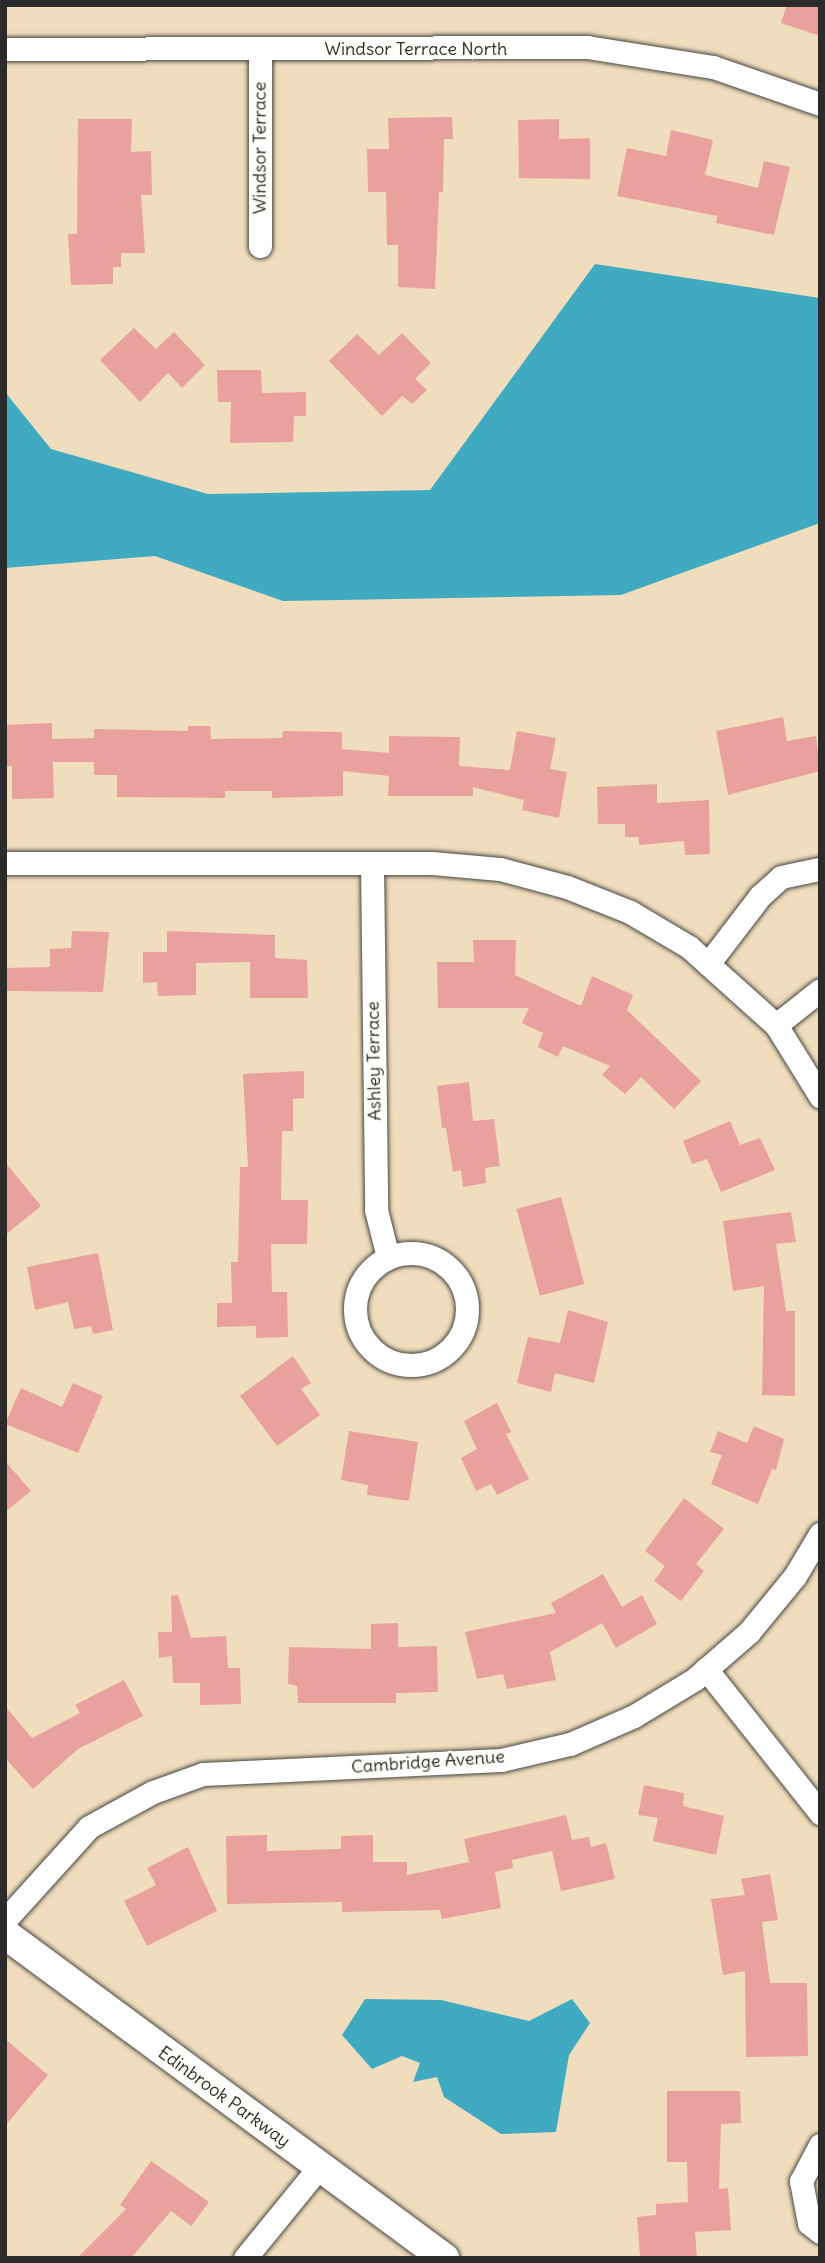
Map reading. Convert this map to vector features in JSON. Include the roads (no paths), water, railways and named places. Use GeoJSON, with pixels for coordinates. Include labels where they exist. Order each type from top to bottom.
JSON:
{"type":"FeatureCollection","features":[{"type":"Feature","properties":{"kind":"street","name":"Windsor Terrace North"},"geometry":{"type":"LineString","coordinates":[[5,49],[587,47],[713,67],[820,104]]}},
{"type":"Feature","properties":{"kind":"street","name":"Windsor Terrace"},"geometry":{"type":"LineString","coordinates":[[260,50],[260,246]]}},
{"type":"Feature","properties":{"kind":"street"},"geometry":{"type":"LineString","coordinates":[[5,863],[372,863],[500,869],[567,887],[630,912],[689,947],[776,1026],[820,1096]]}},
{"type":"Feature","properties":{"kind":"street","name":"Ashley Terrace"},"geometry":{"type":"LineString","coordinates":[[372,863],[376,1210],[388,1257]]}},
{"type":"Feature","properties":{"kind":"street"},"geometry":{"type":"LineString","coordinates":[[708,964],[760,896],[781,877],[820,869]]}},
{"type":"Feature","properties":{"kind":"street"},"geometry":{"type":"LineString","coordinates":[[776,1026],[820,990]]}},
{"type":"Feature","properties":{"kind":"street"},"geometry":{"type":"LineString","coordinates":[[425,1254],[443,1262],[460,1283],[467,1310],[464,1329],[440,1357],[423,1364],[396,1363],[371,1350],[360,1335],[355,1298],[361,1281],[388,1257],[425,1254]]}},
{"type":"Feature","properties":{"kind":"street","name":"Cambridge Avenue"},"geometry":{"type":"LineString","coordinates":[[5,1920],[89,1827],[153,1792],[203,1774],[256,1769],[501,1760],[570,1744],[634,1716],[706,1669],[748,1632],[795,1576],[820,1534]]}},
{"type":"Feature","properties":{"kind":"street"},"geometry":{"type":"LineString","coordinates":[[706,1669],[820,1813]]}},
{"type":"Feature","properties":{"kind":"street","name":"Edinbrook Parkway"},"geometry":{"type":"LineString","coordinates":[[5,1934],[444,2258]]}},
{"type":"Feature","properties":{"kind":"street"},"geometry":{"type":"LineString","coordinates":[[820,2145],[801,2181],[809,2223],[820,2232]]}},
{"type":"Feature","properties":{"kind":"street"},"geometry":{"type":"LineString","coordinates":[[245,2258],[320,2166]]}},
{"type":"Feature","properties":{"kind":"water"},"geometry":{"type":"Polygon","coordinates":[[[595,264],[820,298],[820,523],[621,595],[283,601],[155,556],[5,568],[5,392],[51,449],[208,494],[430,490],[595,264]]]}},
{"type":"Feature","properties":{"kind":"water"},"geometry":{"type":"Polygon","coordinates":[[[365,1999],[441,2000],[529,2021],[572,1999],[590,2023],[569,2055],[556,2132],[501,2134],[444,2097],[437,2077],[413,2082],[420,2063],[402,2056],[372,2069],[342,2035],[365,1999]]]}}]}
